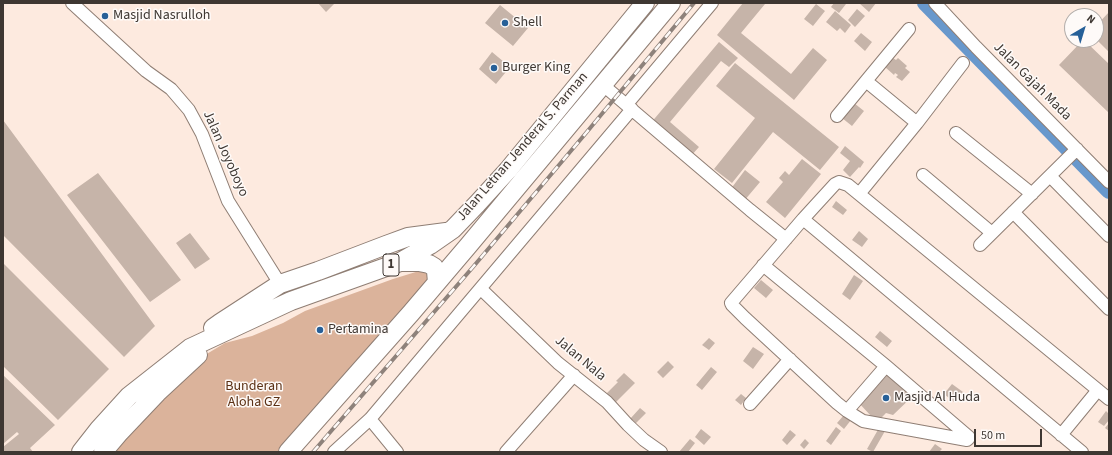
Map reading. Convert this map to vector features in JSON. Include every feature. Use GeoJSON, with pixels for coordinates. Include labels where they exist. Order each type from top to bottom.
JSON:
{"type":"FeatureCollection","features":[{"type":"Feature","properties":{"kind":"highway","name":"Jalan Letnan Jenderal S. Parman"},"geometry":{"type":"LineString","coordinates":[[81,452],[99,429],[129,396],[190,348],[291,301],[400,262],[430,246],[451,230],[508,170],[645,3]]}},
{"type":"Feature","properties":{"kind":"highway","name":"Jalan Letnan Jenderal S. Parman"},"geometry":{"type":"LineString","coordinates":[[288,452],[411,313],[671,3]]}},
{"type":"Feature","properties":{"kind":"highway"},"geometry":{"type":"LineString","coordinates":[[190,348],[220,323],[280,284],[318,272],[386,244],[408,237],[451,230],[446,245],[448,252],[453,254],[459,253],[468,246]]}},
{"type":"Feature","properties":{"kind":"highway"},"geometry":{"type":"LineString","coordinates":[[400,262],[419,262],[429,264],[434,267],[436,271],[437,282]]}},
{"type":"Feature","properties":{"kind":"highway"},"geometry":{"type":"LineString","coordinates":[[104,452],[120,432],[157,393],[221,334]]}},
{"type":"Feature","properties":{"kind":"street","name":"Jalan Joyoboyo"},"geometry":{"type":"LineString","coordinates":[[72,3],[146,71],[171,89],[189,110],[202,134],[228,201],[280,284]]}},
{"type":"Feature","properties":{"kind":"street"},"geometry":{"type":"LineString","coordinates":[[334,452],[370,419],[481,289],[630,107],[712,3]]}},
{"type":"Feature","properties":{"kind":"street","name":"Jalan Gajah Mada"},"geometry":{"type":"LineString","coordinates":[[935,3],[1076,151],[1109,182]]}},
{"type":"Feature","properties":{"kind":"street"},"geometry":{"type":"LineString","coordinates":[[837,116],[909,29]]}},
{"type":"Feature","properties":{"kind":"street"},"geometry":{"type":"LineString","coordinates":[[859,194],[917,123],[963,63]]}},
{"type":"Feature","properties":{"kind":"street"},"geometry":{"type":"LineString","coordinates":[[866,81],[917,123]]}},
{"type":"Feature","properties":{"kind":"street"},"geometry":{"type":"LineString","coordinates":[[603,85],[786,239]]}},
{"type":"Feature","properties":{"kind":"street"},"geometry":{"type":"LineString","coordinates":[[956,133],[1032,194]]}},
{"type":"Feature","properties":{"kind":"street"},"geometry":{"type":"LineString","coordinates":[[980,245],[1076,151]]}},
{"type":"Feature","properties":{"kind":"street"},"geometry":{"type":"LineString","coordinates":[[922,174],[992,233]]}},
{"type":"Feature","properties":{"kind":"street"},"geometry":{"type":"LineString","coordinates":[[1050,176],[1109,236]]}},
{"type":"Feature","properties":{"kind":"street"},"geometry":{"type":"LineString","coordinates":[[763,265],[969,436],[969,440],[863,420],[847,411],[837,403],[732,305],[732,301],[763,265],[786,239],[803,219],[835,184],[839,182],[844,183],[859,194],[1109,399]]}},
{"type":"Feature","properties":{"kind":"street"},"geometry":{"type":"LineString","coordinates":[[1013,212],[1109,309]]}},
{"type":"Feature","properties":{"kind":"street"},"geometry":{"type":"LineString","coordinates":[[803,219],[1082,452]]}},
{"type":"Feature","properties":{"kind":"street","name":"Jalan Nala"},"geometry":{"type":"LineString","coordinates":[[481,289],[558,363],[607,402],[628,425],[660,452]]}},
{"type":"Feature","properties":{"kind":"street"},"geometry":{"type":"LineString","coordinates":[[750,404],[790,359]]}},
{"type":"Feature","properties":{"kind":"street"},"geometry":{"type":"LineString","coordinates":[[847,411],[886,366]]}},
{"type":"Feature","properties":{"kind":"street"},"geometry":{"type":"LineString","coordinates":[[506,452],[574,376]]}},
{"type":"Feature","properties":{"kind":"street"},"geometry":{"type":"LineString","coordinates":[[1061,435],[1098,390]]}},
{"type":"Feature","properties":{"kind":"street"},"geometry":{"type":"LineString","coordinates":[[370,419],[397,452]]}},
{"type":"Feature","properties":{"kind":"green space","name":"Bunderan Aloha GZ"},"geometry":{"type":"Polygon","coordinates":[[[419,271],[428,275],[428,281],[280,452],[106,452],[195,361],[225,343],[252,336],[283,323],[305,311],[419,271]]]}},
{"type":"Feature","properties":{"kind":"building"},"geometry":{"type":"Polygon","coordinates":[[[318,3],[335,3],[326,12],[318,3]]]}},
{"type":"Feature","properties":{"kind":"building"},"geometry":{"type":"Polygon","coordinates":[[[743,3],[765,4],[741,33],[791,74],[813,48],[827,60],[794,100],[717,35],[743,3]]]}},
{"type":"Feature","properties":{"kind":"building"},"geometry":{"type":"Polygon","coordinates":[[[834,3],[846,4],[839,13],[831,7],[834,3]]]}},
{"type":"Feature","properties":{"kind":"building"},"geometry":{"type":"Polygon","coordinates":[[[859,3],[876,3],[869,12],[859,3]]]}},
{"type":"Feature","properties":{"kind":"building"},"geometry":{"type":"Polygon","coordinates":[[[816,4],[825,11],[813,26],[804,19],[816,4]]]}},
{"type":"Feature","properties":{"kind":"building"},"geometry":{"type":"Polygon","coordinates":[[[500,5],[528,28],[513,46],[485,23],[500,5]]]}},
{"type":"Feature","properties":{"kind":"building"},"geometry":{"type":"Polygon","coordinates":[[[857,9],[865,16],[855,27],[848,20],[857,9]]]}},
{"type":"Feature","properties":{"kind":"building"},"geometry":{"type":"Polygon","coordinates":[[[835,11],[851,25],[845,33],[840,28],[837,31],[826,22],[835,11]]]}},
{"type":"Feature","properties":{"kind":"building"},"geometry":{"type":"Polygon","coordinates":[[[1109,12],[1109,52],[1104,47],[1104,17],[1109,12]]]}},
{"type":"Feature","properties":{"kind":"building"},"geometry":{"type":"Polygon","coordinates":[[[861,33],[872,42],[865,51],[854,41],[861,33]]]}},
{"type":"Feature","properties":{"kind":"building"},"geometry":{"type":"Polygon","coordinates":[[[719,42],[738,58],[729,67],[721,61],[670,122],[699,147],[690,157],[650,124],[719,42]]]}},
{"type":"Feature","properties":{"kind":"building"},"geometry":{"type":"Polygon","coordinates":[[[1075,48],[1092,48],[1109,64],[1109,113],[1059,65],[1075,48]]]}},
{"type":"Feature","properties":{"kind":"building","name":"Burger King"},"geometry":{"type":"Polygon","coordinates":[[[492,52],[510,67],[496,84],[479,69],[492,52]]]}},
{"type":"Feature","properties":{"kind":"building"},"geometry":{"type":"Polygon","coordinates":[[[893,58],[896,60],[898,58],[907,66],[905,68],[910,72],[902,81],[896,77],[898,75],[895,73],[894,75],[885,67],[893,58]]]}},
{"type":"Feature","properties":{"kind":"building"},"geometry":{"type":"Polygon","coordinates":[[[735,63],[839,147],[820,170],[773,132],[732,183],[714,169],[755,118],[716,86],[735,63]]]}},
{"type":"Feature","properties":{"kind":"building"},"geometry":{"type":"Polygon","coordinates":[[[854,103],[864,111],[852,126],[842,118],[854,103]]]}},
{"type":"Feature","properties":{"kind":"building"},"geometry":{"type":"Polygon","coordinates":[[[3,120],[155,326],[124,357],[3,235],[3,120]]]}},
{"type":"Feature","properties":{"kind":"building"},"geometry":{"type":"Polygon","coordinates":[[[845,146],[864,162],[850,177],[843,170],[850,161],[840,153],[845,146]]]}},
{"type":"Feature","properties":{"kind":"building"},"geometry":{"type":"Polygon","coordinates":[[[802,159],[821,174],[785,218],[766,202],[783,182],[779,178],[785,171],[789,175],[802,159]]]}},
{"type":"Feature","properties":{"kind":"building"},"geometry":{"type":"Polygon","coordinates":[[[745,170],[760,182],[744,201],[730,190],[745,170]]]}},
{"type":"Feature","properties":{"kind":"building"},"geometry":{"type":"Polygon","coordinates":[[[98,173],[181,280],[150,302],[67,195],[98,173]]]}},
{"type":"Feature","properties":{"kind":"building"},"geometry":{"type":"Polygon","coordinates":[[[836,201],[847,210],[843,215],[832,207],[836,201]]]}},
{"type":"Feature","properties":{"kind":"building"},"geometry":{"type":"Polygon","coordinates":[[[859,231],[868,239],[862,247],[852,240],[859,231]]]}},
{"type":"Feature","properties":{"kind":"building"},"geometry":{"type":"Polygon","coordinates":[[[190,233],[210,259],[195,269],[176,243],[190,233]]]}},
{"type":"Feature","properties":{"kind":"building"},"geometry":{"type":"Polygon","coordinates":[[[3,263],[109,369],[58,420],[3,366],[3,263]]]}},
{"type":"Feature","properties":{"kind":"building"},"geometry":{"type":"Polygon","coordinates":[[[854,275],[863,281],[850,300],[842,294],[854,275]]]}},
{"type":"Feature","properties":{"kind":"building"},"geometry":{"type":"Polygon","coordinates":[[[761,280],[773,290],[766,298],[754,288],[761,280]]]}},
{"type":"Feature","properties":{"kind":"building"},"geometry":{"type":"Polygon","coordinates":[[[880,331],[892,341],[887,347],[875,337],[880,331]]]}},
{"type":"Feature","properties":{"kind":"building"},"geometry":{"type":"Polygon","coordinates":[[[709,338],[715,343],[709,350],[702,345],[709,338]]]}},
{"type":"Feature","properties":{"kind":"building"},"geometry":{"type":"Polygon","coordinates":[[[753,347],[764,354],[753,369],[743,361],[753,347]]]}},
{"type":"Feature","properties":{"kind":"building"},"geometry":{"type":"Polygon","coordinates":[[[668,361],[674,367],[663,378],[657,372],[668,361]]]}},
{"type":"Feature","properties":{"kind":"building"},"geometry":{"type":"Polygon","coordinates":[[[711,367],[717,372],[702,390],[696,385],[711,367]]]}},
{"type":"Feature","properties":{"kind":"building","name":"Masjid Al Huda"},"geometry":{"type":"Polygon","coordinates":[[[887,371],[915,394],[893,415],[886,413],[881,418],[871,416],[858,402],[887,371]]]}},
{"type":"Feature","properties":{"kind":"building"},"geometry":{"type":"Polygon","coordinates":[[[624,373],[635,383],[615,403],[606,394],[618,382],[616,381],[624,373]]]}},
{"type":"Feature","properties":{"kind":"building"},"geometry":{"type":"Polygon","coordinates":[[[3,375],[55,425],[30,448],[33,452],[3,451],[3,447],[19,434],[17,432],[3,444],[3,375]]]}},
{"type":"Feature","properties":{"kind":"building"},"geometry":{"type":"Polygon","coordinates":[[[952,384],[963,392],[954,402],[944,394],[952,384]]]}},
{"type":"Feature","properties":{"kind":"building"},"geometry":{"type":"Polygon","coordinates":[[[741,394],[746,398],[741,405],[735,400],[741,394]]]}},
{"type":"Feature","properties":{"kind":"building"},"geometry":{"type":"Polygon","coordinates":[[[640,408],[646,413],[635,424],[630,419],[640,408]]]}},
{"type":"Feature","properties":{"kind":"building"},"geometry":{"type":"Polygon","coordinates":[[[1106,411],[1109,414],[1109,420],[1104,426],[1098,422],[1106,411]]]}},
{"type":"Feature","properties":{"kind":"building"},"geometry":{"type":"Polygon","coordinates":[[[844,415],[851,420],[844,429],[837,423],[844,415]]]}},
{"type":"Feature","properties":{"kind":"building"},"geometry":{"type":"Polygon","coordinates":[[[1109,423],[1109,431],[1105,428],[1109,423]]]}},
{"type":"Feature","properties":{"kind":"building"},"geometry":{"type":"Polygon","coordinates":[[[836,427],[841,431],[831,445],[826,441],[836,427]]]}},
{"type":"Feature","properties":{"kind":"building"},"geometry":{"type":"Polygon","coordinates":[[[879,428],[885,431],[873,452],[867,449],[879,428]]]}},
{"type":"Feature","properties":{"kind":"building"},"geometry":{"type":"Polygon","coordinates":[[[701,429],[711,437],[704,445],[695,437],[701,429]]]}},
{"type":"Feature","properties":{"kind":"building"},"geometry":{"type":"Polygon","coordinates":[[[790,430],[796,435],[787,445],[782,440],[790,430]]]}},
{"type":"Feature","properties":{"kind":"building"},"geometry":{"type":"Polygon","coordinates":[[[690,439],[695,443],[688,452],[679,452],[690,439]]]}},
{"type":"Feature","properties":{"kind":"building"},"geometry":{"type":"Polygon","coordinates":[[[805,439],[809,443],[804,449],[800,445],[805,439]]]}},
{"type":"Feature","properties":{"kind":"building"},"geometry":{"type":"Polygon","coordinates":[[[935,444],[942,449],[939,452],[929,452],[935,444]]]}},
{"type":"Feature","properties":{"kind":"waterway"},"geometry":{"type":"LineString","coordinates":[[925,3],[1109,191]]}},
{"type":"Feature","properties":{"kind":"railway"},"geometry":{"type":"LineString","coordinates":[[313,452],[473,267],[694,3]]}},
{"type":"Feature","properties":{"kind":"place","name":"Masjid Nasrulloh"},"geometry":{"type":"Point","coordinates":[105,16]}},
{"type":"Feature","properties":{"kind":"place","name":"Shell"},"geometry":{"type":"Point","coordinates":[505,23]}},
{"type":"Feature","properties":{"kind":"place","name":"Burger King"},"geometry":{"type":"Point","coordinates":[494,68]}},
{"type":"Feature","properties":{"kind":"place","name":"Pertamina"},"geometry":{"type":"Point","coordinates":[320,330]}},
{"type":"Feature","properties":{"kind":"place","name":"Masjid Al Huda"},"geometry":{"type":"Point","coordinates":[886,398]}}]}
